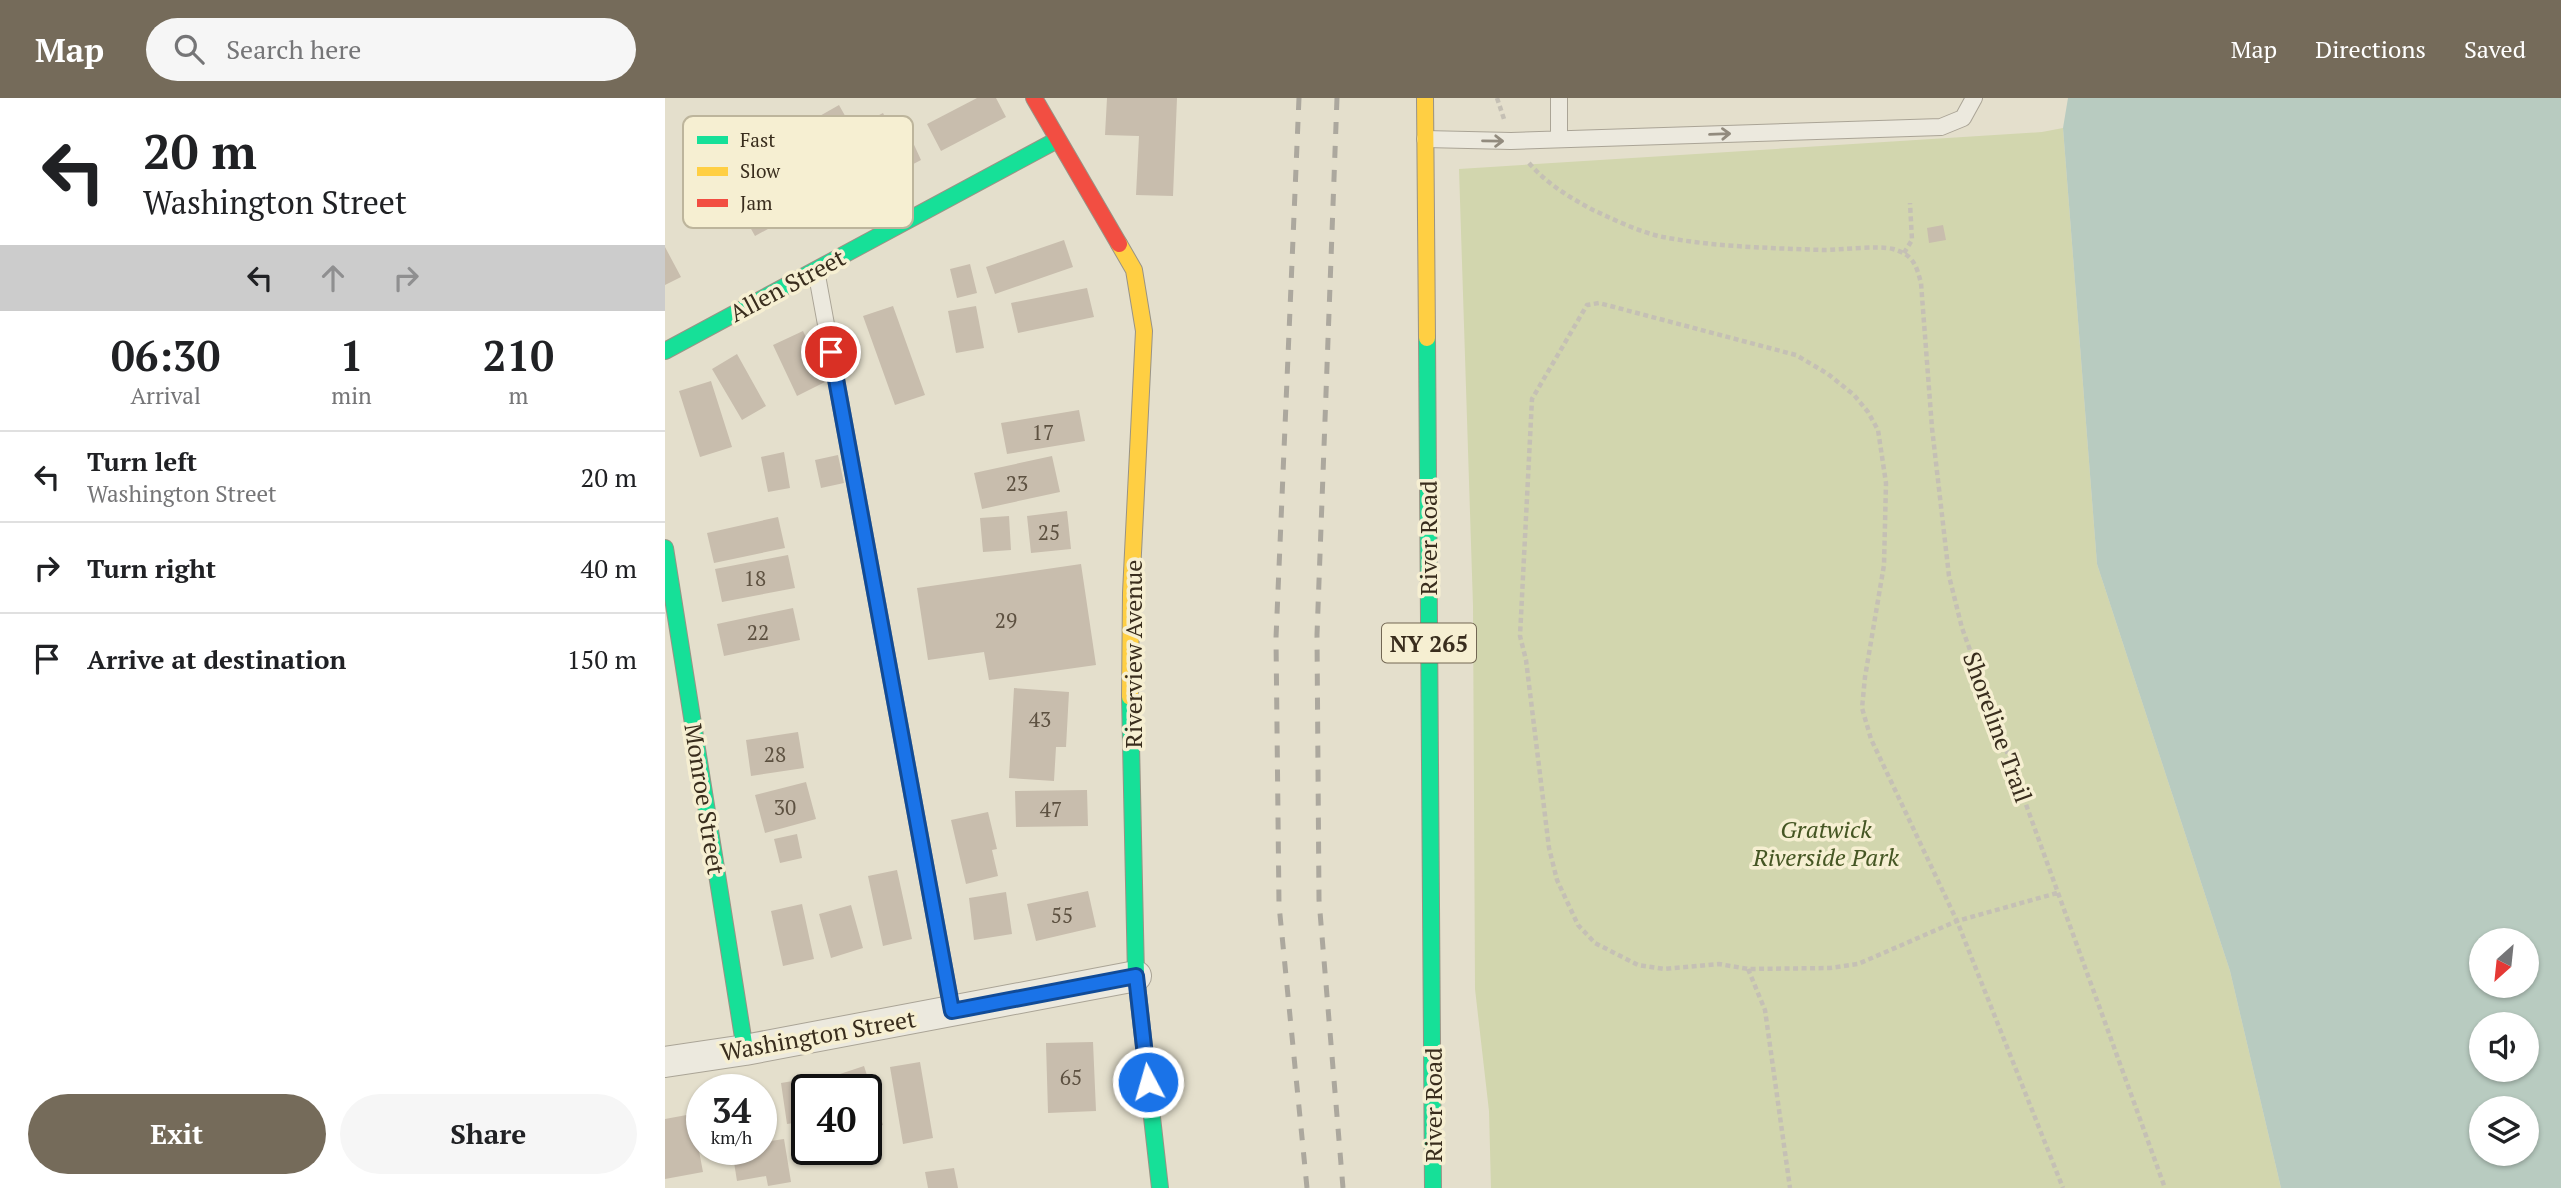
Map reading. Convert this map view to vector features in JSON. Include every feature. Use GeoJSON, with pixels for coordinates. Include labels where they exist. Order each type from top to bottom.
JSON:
{"type":"FeatureCollection","features":[{"type":"Feature","properties":{"kind":"street","name":"Riverview Avenue"},"geometry":{"type":"LineString","coordinates":[[1034,98],[1134,270],[1145,331],[1131,593],[1136,976],[1160,1188]]}},
{"type":"Feature","properties":{"kind":"street","name":"River Road"},"geometry":{"type":"LineString","coordinates":[[1425,98],[1433,1188]]}},
{"type":"Feature","properties":{"kind":"street","name":"Allen Street"},"geometry":{"type":"LineString","coordinates":[[913,218],[1057,140]]}},
{"type":"Feature","properties":{"kind":"street","name":"Allen Street"},"geometry":{"type":"LineString","coordinates":[[665,351],[894,228]]}},
{"type":"Feature","properties":{"kind":"street","name":"Monroe Street"},"geometry":{"type":"LineString","coordinates":[[665,548],[745,1050]]}},
{"type":"Feature","properties":{"kind":"street","name":"Washington Street"},"geometry":{"type":"LineString","coordinates":[[665,1062],[745,1050],[1136,976]]}},
{"type":"Feature","properties":{"kind":"lane"},"geometry":{"type":"LineString","coordinates":[[1559,98],[1559,139]]}},
{"type":"Feature","properties":{"kind":"lane"},"geometry":{"type":"LineString","coordinates":[[1425,139],[1511,141],[1941,127],[1963,118],[1974,98]]}},
{"type":"Feature","properties":{"kind":"lane"},"geometry":{"type":"LineString","coordinates":[[816,270],[952,1011]]}},
{"type":"Feature","properties":{"kind":"path"},"geometry":{"type":"LineString","coordinates":[[1497,98],[1511,141],[1538,173],[1568,197],[1615,220],[1661,236],[1703,243],[1842,250],[1889,248],[1904,253],[1912,240],[1910,203]]}},
{"type":"Feature","properties":{"kind":"path","name":"Shoreline Trail"},"geometry":{"type":"LineString","coordinates":[[1904,253],[1916,263],[1921,283],[1932,428],[1949,576],[1962,628],[2165,1188]]}},
{"type":"Feature","properties":{"kind":"path"},"geometry":{"type":"LineString","coordinates":[[2057,893],[1957,921],[1858,964],[1830,968],[1748,969],[1719,964],[1664,969],[1638,965],[1595,943],[1578,926],[1557,880],[1549,848],[1526,660],[1520,636],[1532,399],[1587,305],[1599,303],[1796,355],[1828,374],[1854,395],[1878,430],[1883,457],[1885,496],[1884,565],[1862,708],[1871,739],[1957,921],[2063,1188]]}},
{"type":"Feature","properties":{"kind":"path"},"geometry":{"type":"LineString","coordinates":[[1748,969],[1765,1010],[1790,1188]]}},
{"type":"Feature","properties":{"kind":"green space","name":"Gratwick Riverside Park"},"geometry":{"type":"Polygon","coordinates":[[[2063,128],[2097,564],[2230,971],[2281,1188],[1491,1188],[1489,1111],[1475,989],[1473,606],[1459,169],[2042,132],[2063,128]]]}},
{"type":"Feature","properties":{"kind":"shaded area"},"geometry":{"type":"Polygon","coordinates":[[[2068,98],[2561,98],[2561,1188],[2281,1188],[2230,971],[2097,564],[2063,128],[2068,98]]]}},
{"type":"Feature","properties":{"kind":"building"},"geometry":{"type":"Polygon","coordinates":[[[977,98],[996,98],[1006,117],[941,151],[927,124],[977,98]]]}},
{"type":"Feature","properties":{"kind":"building"},"geometry":{"type":"Polygon","coordinates":[[[1107,98],[1177,98],[1173,196],[1136,195],[1139,136],[1105,135],[1107,98]]]}},
{"type":"Feature","properties":{"kind":"building"},"geometry":{"type":"Polygon","coordinates":[[[839,105],[845,116],[820,116],[839,105]]]}},
{"type":"Feature","properties":{"kind":"building"},"geometry":{"type":"Polygon","coordinates":[[[913,143],[921,160],[913,164],[913,143]]]}},
{"type":"Feature","properties":{"kind":"building"},"geometry":{"type":"Polygon","coordinates":[[[1943,225],[1946,240],[1929,243],[1927,228],[1943,225]]]}},
{"type":"Feature","properties":{"kind":"building"},"geometry":{"type":"Polygon","coordinates":[[[751,228],[770,228],[755,236],[751,228]]]}},
{"type":"Feature","properties":{"kind":"building"},"geometry":{"type":"Polygon","coordinates":[[[1064,240],[1073,267],[995,294],[986,267],[1064,240]]]}},
{"type":"Feature","properties":{"kind":"building"},"geometry":{"type":"Polygon","coordinates":[[[665,247],[681,277],[665,285],[665,247]]]}},
{"type":"Feature","properties":{"kind":"building"},"geometry":{"type":"Polygon","coordinates":[[[970,264],[977,293],[957,298],[950,269],[970,264]]]}},
{"type":"Feature","properties":{"kind":"building"},"geometry":{"type":"Polygon","coordinates":[[[1087,288],[1094,317],[1018,333],[1011,303],[1087,288]]]}},
{"type":"Feature","properties":{"kind":"building"},"geometry":{"type":"Polygon","coordinates":[[[893,306],[925,395],[895,405],[863,316],[893,306]]]}},
{"type":"Feature","properties":{"kind":"building"},"geometry":{"type":"Polygon","coordinates":[[[976,306],[984,348],[956,353],[948,311],[976,306]]]}},
{"type":"Feature","properties":{"kind":"building"},"geometry":{"type":"Polygon","coordinates":[[[803,331],[827,381],[797,396],[773,345],[803,331]]]}},
{"type":"Feature","properties":{"kind":"building"},"geometry":{"type":"Polygon","coordinates":[[[737,354],[766,406],[742,420],[712,369],[737,354]]]}},
{"type":"Feature","properties":{"kind":"building"},"geometry":{"type":"Polygon","coordinates":[[[711,381],[732,447],[700,457],[679,391],[711,381]]]}},
{"type":"Feature","properties":{"kind":"building"},"geometry":{"type":"Polygon","coordinates":[[[1079,410],[1085,441],[1007,454],[1001,423],[1079,410]]]}},
{"type":"Feature","properties":{"kind":"building"},"geometry":{"type":"Polygon","coordinates":[[[784,452],[790,488],[768,492],[761,457],[784,452]]]}},
{"type":"Feature","properties":{"kind":"building"},"geometry":{"type":"Polygon","coordinates":[[[838,455],[844,483],[821,488],[815,460],[838,455]]]}},
{"type":"Feature","properties":{"kind":"building"},"geometry":{"type":"Polygon","coordinates":[[[1052,456],[1060,492],[982,509],[974,473],[1052,456]]]}},
{"type":"Feature","properties":{"kind":"building"},"geometry":{"type":"Polygon","coordinates":[[[1067,511],[1071,549],[1031,553],[1027,516],[1067,511]]]}},
{"type":"Feature","properties":{"kind":"building"},"geometry":{"type":"Polygon","coordinates":[[[1009,516],[1011,550],[983,552],[980,518],[1009,516]]]}},
{"type":"Feature","properties":{"kind":"building"},"geometry":{"type":"Polygon","coordinates":[[[778,517],[785,548],[714,563],[707,533],[778,517]]]}},
{"type":"Feature","properties":{"kind":"building"},"geometry":{"type":"Polygon","coordinates":[[[788,555],[795,588],[722,602],[715,569],[788,555]]]}},
{"type":"Feature","properties":{"kind":"building"},"geometry":{"type":"Polygon","coordinates":[[[1081,564],[1096,665],[989,680],[984,652],[928,660],[917,588],[1081,564]]]}},
{"type":"Feature","properties":{"kind":"building"},"geometry":{"type":"Polygon","coordinates":[[[793,608],[800,640],[724,656],[717,624],[793,608]]]}},
{"type":"Feature","properties":{"kind":"building"},"geometry":{"type":"Polygon","coordinates":[[[1014,688],[1069,692],[1066,747],[1056,747],[1054,781],[1009,778],[1014,688]]]}},
{"type":"Feature","properties":{"kind":"building"},"geometry":{"type":"Polygon","coordinates":[[[798,732],[804,768],[751,776],[746,740],[798,732]]]}},
{"type":"Feature","properties":{"kind":"building"},"geometry":{"type":"Polygon","coordinates":[[[806,782],[816,819],[765,833],[755,795],[806,782]]]}},
{"type":"Feature","properties":{"kind":"building"},"geometry":{"type":"Polygon","coordinates":[[[1087,790],[1088,826],[1016,827],[1015,791],[1087,790]]]}},
{"type":"Feature","properties":{"kind":"building"},"geometry":{"type":"Polygon","coordinates":[[[988,812],[997,849],[992,850],[998,876],[966,884],[951,820],[988,812]]]}},
{"type":"Feature","properties":{"kind":"building"},"geometry":{"type":"Polygon","coordinates":[[[797,834],[802,858],[780,863],[774,839],[797,834]]]}},
{"type":"Feature","properties":{"kind":"building"},"geometry":{"type":"Polygon","coordinates":[[[897,870],[912,939],[883,946],[868,876],[897,870]]]}},
{"type":"Feature","properties":{"kind":"building"},"geometry":{"type":"Polygon","coordinates":[[[1088,891],[1096,927],[1036,941],[1027,904],[1088,891]]]}},
{"type":"Feature","properties":{"kind":"building"},"geometry":{"type":"Polygon","coordinates":[[[1006,892],[1012,934],[974,940],[969,898],[1006,892]]]}},
{"type":"Feature","properties":{"kind":"building"},"geometry":{"type":"Polygon","coordinates":[[[802,904],[814,959],[783,966],[771,911],[802,904]]]}},
{"type":"Feature","properties":{"kind":"building"},"geometry":{"type":"Polygon","coordinates":[[[851,905],[863,948],[831,958],[819,914],[851,905]]]}},
{"type":"Feature","properties":{"kind":"building"},"geometry":{"type":"Polygon","coordinates":[[[1093,1042],[1096,1111],[1048,1113],[1046,1043],[1093,1042]]]}},
{"type":"Feature","properties":{"kind":"building"},"geometry":{"type":"Polygon","coordinates":[[[920,1062],[933,1138],[903,1144],[890,1067],[920,1062]]]}},
{"type":"Feature","properties":{"kind":"building"},"geometry":{"type":"Polygon","coordinates":[[[864,1066],[867,1074],[840,1074],[864,1066]]]}},
{"type":"Feature","properties":{"kind":"building"},"geometry":{"type":"Polygon","coordinates":[[[791,1081],[791,1123],[787,1124],[781,1083],[791,1081]]]}},
{"type":"Feature","properties":{"kind":"building"},"geometry":{"type":"Polygon","coordinates":[[[686,1115],[686,1165],[702,1165],[703,1172],[665,1179],[665,1119],[686,1115]]]}},
{"type":"Feature","properties":{"kind":"building"},"geometry":{"type":"Polygon","coordinates":[[[784,1139],[791,1182],[768,1186],[766,1176],[737,1181],[734,1165],[777,1165],[777,1140],[784,1139]]]}},
{"type":"Feature","properties":{"kind":"building"},"geometry":{"type":"Polygon","coordinates":[[[954,1168],[958,1188],[928,1188],[925,1172],[954,1168]]]}},
{"type":"Feature","properties":{"kind":"railway"},"geometry":{"type":"LineString","coordinates":[[1299,98],[1276,638],[1279,905],[1307,1188]]}},
{"type":"Feature","properties":{"kind":"railway"},"geometry":{"type":"LineString","coordinates":[[1337,98],[1317,635],[1319,900],[1343,1188]]}},
{"type":"Feature","properties":{"kind":"traffic: fast"},"geometry":{"type":"LineString","coordinates":[[913,218],[1057,140]]}},
{"type":"Feature","properties":{"kind":"traffic: fast"},"geometry":{"type":"LineString","coordinates":[[665,351],[894,228]]}},
{"type":"Feature","properties":{"kind":"traffic: fast"},"geometry":{"type":"LineString","coordinates":[[1427,338],[1433,1188]]}},
{"type":"Feature","properties":{"kind":"traffic: fast"},"geometry":{"type":"LineString","coordinates":[[665,548],[745,1050]]}},
{"type":"Feature","properties":{"kind":"traffic: fast"},"geometry":{"type":"LineString","coordinates":[[1130,697],[1136,976],[1160,1188]]}},
{"type":"Feature","properties":{"kind":"traffic: slow"},"geometry":{"type":"LineString","coordinates":[[1425,98],[1427,338]]}},
{"type":"Feature","properties":{"kind":"traffic: slow"},"geometry":{"type":"LineString","coordinates":[[1119,244],[1134,270],[1144,331],[1131,593],[1130,697]]}},
{"type":"Feature","properties":{"kind":"traffic: jam"},"geometry":{"type":"LineString","coordinates":[[1034,98],[1119,244]]}},
{"type":"Feature","properties":{"kind":"route"},"geometry":{"type":"LineString","coordinates":[[831,352],[952,1011],[1136,976],[1148,1082]]}}]}
